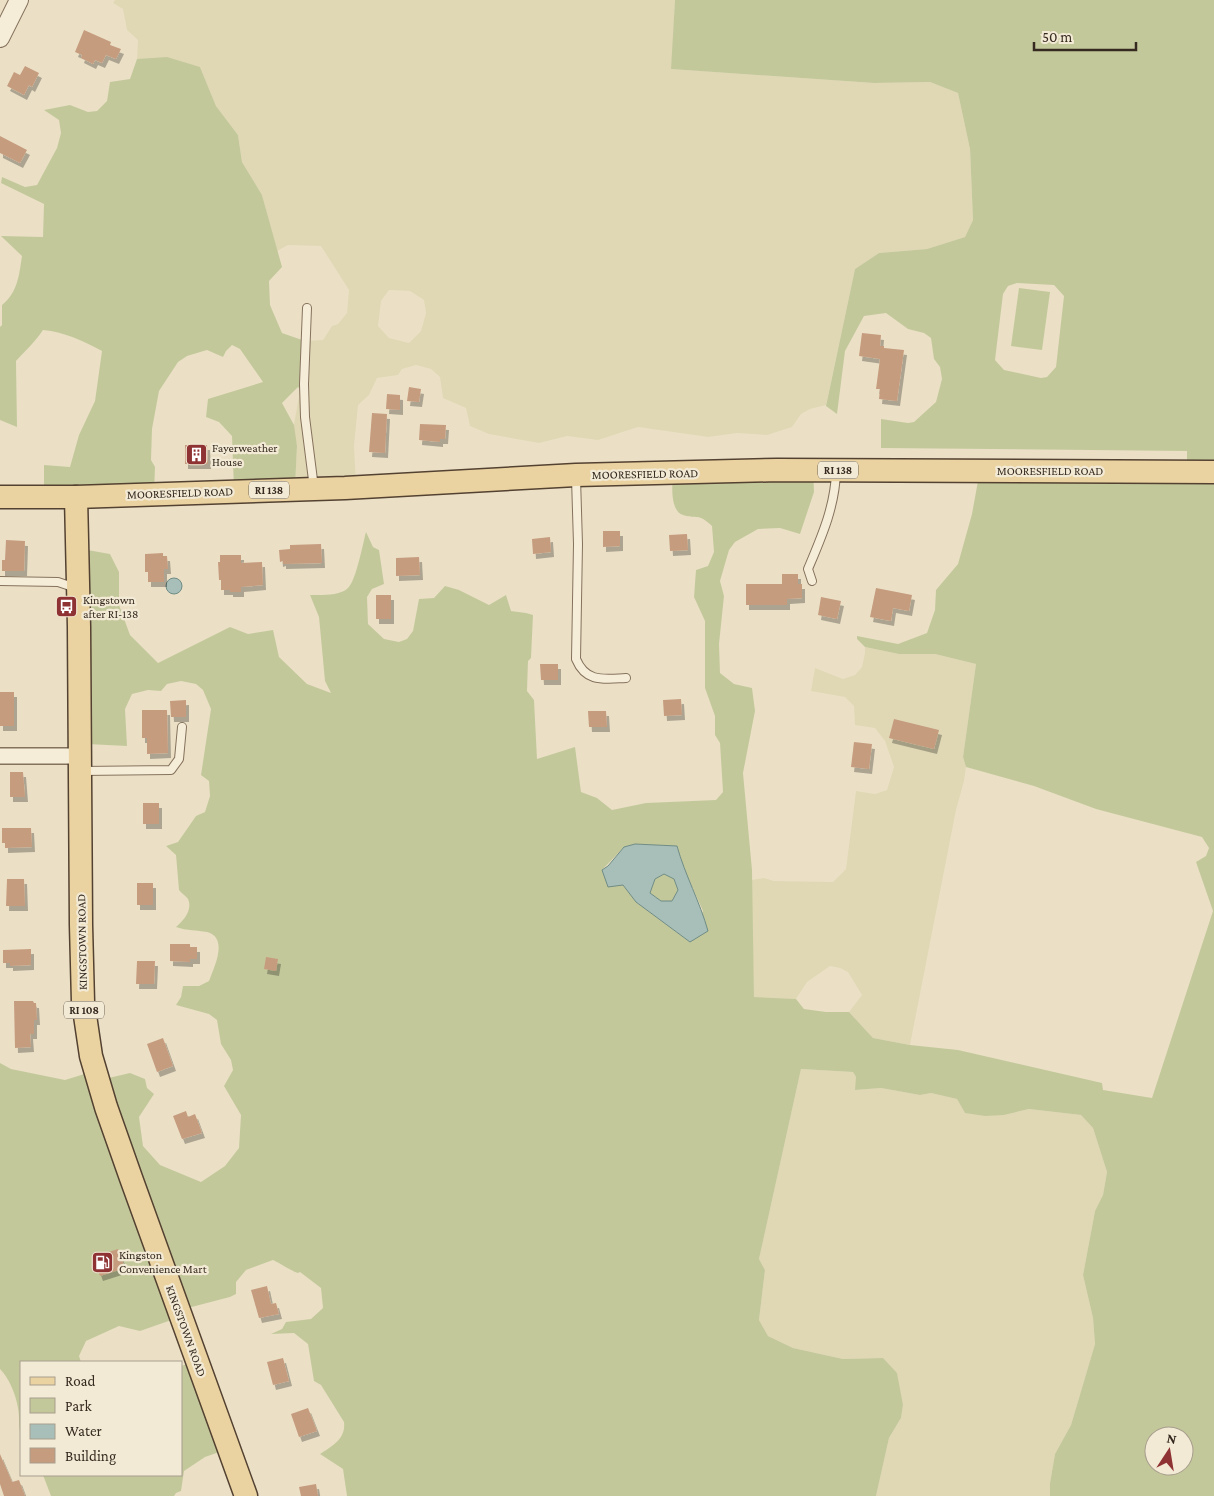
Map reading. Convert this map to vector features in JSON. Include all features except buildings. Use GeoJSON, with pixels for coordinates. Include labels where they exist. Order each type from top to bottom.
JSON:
{"type":"FeatureCollection","features":[{"type":"Feature","properties":{"kind":"main road","name":"MOORESFIELD ROAD"},"geometry":{"type":"LineString","coordinates":[[76,497],[576,475],[837,470],[1214,472]]}},
{"type":"Feature","properties":{"kind":"main road","name":"RI 138"},"geometry":{"type":"LineString","coordinates":[[0,497],[76,497]]}},
{"type":"Feature","properties":{"kind":"main road","name":"KINGSTOWN ROAD"},"geometry":{"type":"LineString","coordinates":[[76,497],[83,1002],[92,1056],[106,1107],[246,1496]]}},
{"type":"Feature","properties":{"kind":"street"},"geometry":{"type":"LineString","coordinates":[[0,38],[19,0]]}},
{"type":"Feature","properties":{"kind":"street"},"geometry":{"type":"LineString","coordinates":[[0,756],[80,764]]}},
{"type":"Feature","properties":{"kind":"lane"},"geometry":{"type":"LineString","coordinates":[[307,308],[304,384],[305,417],[314,488]]}},
{"type":"Feature","properties":{"kind":"lane"},"geometry":{"type":"LineString","coordinates":[[812,581],[808,569],[835,493],[837,470]]}},
{"type":"Feature","properties":{"kind":"lane"},"geometry":{"type":"LineString","coordinates":[[576,475],[578,544],[576,659],[580,670],[587,675],[599,679],[626,678]]}},
{"type":"Feature","properties":{"kind":"lane"},"geometry":{"type":"LineString","coordinates":[[0,581],[58,582],[78,588]]}},
{"type":"Feature","properties":{"kind":"lane"},"geometry":{"type":"LineString","coordinates":[[80,764],[171,770],[179,759],[182,727]]}},
{"type":"Feature","properties":{"kind":"shaded area"},"geometry":{"type":"Polygon","coordinates":[[[115,0],[675,0],[672,69],[874,83],[930,82],[958,93],[970,149],[973,220],[965,237],[927,249],[879,253],[855,269],[826,405],[810,409],[801,414],[792,427],[767,435],[737,433],[708,437],[638,427],[598,440],[567,436],[539,443],[489,434],[470,426],[466,408],[443,398],[440,377],[431,369],[416,365],[402,369],[398,375],[377,378],[369,395],[358,405],[354,446],[356,484],[295,487],[297,446],[293,429],[307,354],[305,341],[323,340],[332,326],[338,324],[347,313],[349,290],[321,246],[288,245],[277,251],[262,195],[242,162],[238,135],[216,106],[200,67],[137,59],[138,40],[127,30],[123,9],[113,3],[115,0]],[[389,290],[381,301],[378,326],[389,338],[409,343],[421,331],[426,313],[424,300],[410,291],[389,290]]]}},
{"type":"Feature","properties":{"kind":"shaded area"},"geometry":{"type":"Polygon","coordinates":[[[865,647],[899,654],[935,654],[976,664],[963,757],[966,767],[964,781],[956,810],[910,1045],[873,1038],[849,1012],[862,995],[848,972],[840,968],[830,966],[807,982],[796,999],[754,998],[751,880],[764,878],[774,881],[833,882],[846,869],[856,791],[875,794],[887,790],[894,767],[885,741],[875,728],[855,725],[854,706],[845,697],[811,691],[815,668],[843,679],[855,675],[862,667],[865,647]]]}},
{"type":"Feature","properties":{"kind":"shaded area"},"geometry":{"type":"Polygon","coordinates":[[[801,1069],[853,1072],[856,1077],[856,1090],[881,1088],[920,1095],[931,1093],[957,1099],[965,1113],[1004,1115],[1029,1109],[1081,1115],[1093,1128],[1107,1172],[1103,1195],[1095,1211],[1083,1275],[1093,1318],[1095,1344],[1071,1425],[1055,1454],[1050,1483],[1050,1496],[876,1496],[889,1438],[901,1418],[903,1405],[883,1358],[843,1359],[793,1348],[768,1336],[759,1320],[765,1270],[759,1259],[801,1069]]]}},
{"type":"Feature","properties":{"kind":"green space"},"geometry":{"type":"Polygon","coordinates":[[[675,0],[1214,0],[1214,1496],[1050,1496],[1050,1483],[1055,1454],[1071,1425],[1095,1344],[1093,1318],[1083,1275],[1095,1211],[1103,1195],[1107,1172],[1093,1128],[1081,1115],[1029,1109],[1004,1115],[985,1116],[965,1113],[957,1099],[931,1093],[920,1095],[881,1088],[855,1090],[856,1077],[853,1072],[801,1069],[759,1259],[765,1270],[759,1320],[768,1336],[793,1348],[843,1359],[883,1358],[897,1373],[903,1405],[901,1418],[889,1438],[876,1496],[347,1496],[343,1469],[320,1454],[333,1445],[343,1433],[344,1422],[321,1385],[314,1381],[308,1344],[294,1333],[271,1334],[282,1329],[286,1322],[311,1319],[323,1308],[321,1288],[300,1272],[295,1272],[273,1260],[246,1270],[236,1282],[236,1294],[230,1297],[180,1310],[180,1317],[140,1331],[119,1326],[86,1341],[79,1356],[81,1361],[20,1361],[20,1429],[16,1398],[9,1382],[0,1369],[0,1063],[11,1069],[65,1080],[94,1071],[100,1080],[130,1073],[145,1079],[147,1088],[154,1094],[139,1117],[143,1146],[160,1165],[201,1182],[225,1166],[239,1148],[241,1115],[224,1086],[233,1070],[231,1060],[221,1044],[217,1020],[209,1014],[176,1005],[181,997],[183,986],[199,986],[209,981],[219,946],[214,935],[176,927],[187,915],[189,903],[188,899],[179,890],[176,855],[166,846],[178,842],[196,816],[205,812],[210,796],[209,781],[201,775],[211,709],[203,690],[196,684],[181,681],[167,684],[161,691],[148,690],[132,694],[125,709],[127,746],[87,744],[76,548],[110,554],[119,572],[119,605],[130,635],[158,663],[230,627],[248,634],[273,630],[279,657],[307,684],[331,693],[325,681],[319,617],[310,595],[335,594],[348,588],[356,570],[366,532],[373,547],[379,550],[384,584],[372,589],[367,597],[368,624],[384,639],[399,642],[407,639],[413,631],[419,599],[434,598],[445,586],[459,590],[489,605],[506,595],[511,611],[533,615],[527,691],[534,700],[537,759],[575,747],[581,792],[597,798],[612,810],[646,803],[716,800],[723,792],[720,743],[715,735],[715,716],[705,688],[705,621],[694,597],[696,570],[708,566],[714,552],[712,526],[700,518],[679,513],[673,497],[673,475],[813,470],[814,492],[800,534],[780,528],[758,529],[735,542],[729,550],[720,581],[724,596],[719,644],[720,673],[734,684],[752,688],[755,711],[743,773],[752,870],[754,997],[796,999],[804,1009],[826,1012],[849,1012],[873,1038],[910,1045],[958,1050],[1102,1083],[1103,1090],[1152,1098],[1213,911],[1196,862],[1206,856],[1209,848],[1202,837],[1096,809],[1034,786],[966,767],[963,757],[976,664],[935,654],[899,654],[865,647],[857,639],[857,636],[898,644],[927,633],[935,610],[936,590],[958,564],[972,514],[980,470],[1187,468],[1187,451],[881,448],[881,419],[908,423],[914,422],[936,402],[942,379],[940,367],[934,359],[931,338],[924,333],[908,329],[886,313],[864,316],[845,351],[837,414],[826,406],[855,269],[879,253],[927,249],[965,237],[973,220],[970,149],[958,93],[930,82],[874,83],[671,69],[675,0]],[[1017,283],[1008,286],[1003,294],[995,360],[1004,370],[1041,378],[1047,377],[1056,367],[1064,296],[1054,285],[1017,283]],[[635,844],[624,847],[602,870],[623,885],[636,902],[690,942],[703,911],[683,867],[677,846],[635,844]]]}},
{"type":"Feature","properties":{"kind":"green space"},"geometry":{"type":"Polygon","coordinates":[[[167,57],[200,67],[216,106],[238,135],[242,162],[262,195],[282,267],[269,281],[270,305],[282,333],[305,341],[301,390],[298,387],[282,403],[294,425],[297,446],[295,487],[234,489],[232,436],[219,422],[206,417],[208,399],[263,382],[240,349],[232,345],[223,357],[207,350],[187,356],[178,362],[159,391],[152,429],[151,460],[155,467],[154,492],[44,493],[44,465],[70,467],[79,435],[95,401],[102,351],[81,340],[43,330],[16,361],[17,427],[0,420],[0,327],[2,325],[2,305],[15,289],[22,256],[1,236],[43,237],[44,204],[1,183],[2,177],[25,187],[37,185],[57,148],[61,133],[59,120],[44,110],[70,105],[88,112],[97,111],[107,101],[110,82],[130,79],[137,59],[167,57]]]}},
{"type":"Feature","properties":{"kind":"green space"},"geometry":{"type":"Polygon","coordinates":[[[1019,288],[1050,292],[1042,350],[1011,346],[1019,288]]]}},
{"type":"Feature","properties":{"kind":"green space"},"geometry":{"type":"Polygon","coordinates":[[[664,874],[674,879],[678,890],[672,901],[661,901],[650,893],[655,879],[664,874]]]}},
{"type":"Feature","properties":{"kind":"green space"},"geometry":{"type":"Polygon","coordinates":[[[196,1361],[228,1449],[205,1457],[184,1471],[181,1491],[174,1496],[51,1496],[43,1476],[182,1476],[182,1366],[196,1361]]]}},
{"type":"Feature","properties":{"kind":"water"},"geometry":{"type":"Polygon","coordinates":[[[174,578],[182,586],[174,594],[166,586],[174,578]]]}},
{"type":"Feature","properties":{"kind":"water"},"geometry":{"type":"Polygon","coordinates":[[[635,844],[677,846],[708,931],[690,942],[636,902],[623,885],[608,887],[602,870],[608,866],[624,847],[635,844]],[[664,874],[655,879],[650,893],[661,901],[672,901],[678,890],[674,879],[664,874]]]}},
{"type":"Feature","properties":{"kind":"place","name":"Fayerweather House"},"geometry":{"type":"Point","coordinates":[196,455]}},
{"type":"Feature","properties":{"kind":"place","name":"Kingstown after RI-138"},"geometry":{"type":"Point","coordinates":[67,607]}},
{"type":"Feature","properties":{"kind":"place","name":"Kingston Convenience Mart"},"geometry":{"type":"Point","coordinates":[103,1262]}}]}
